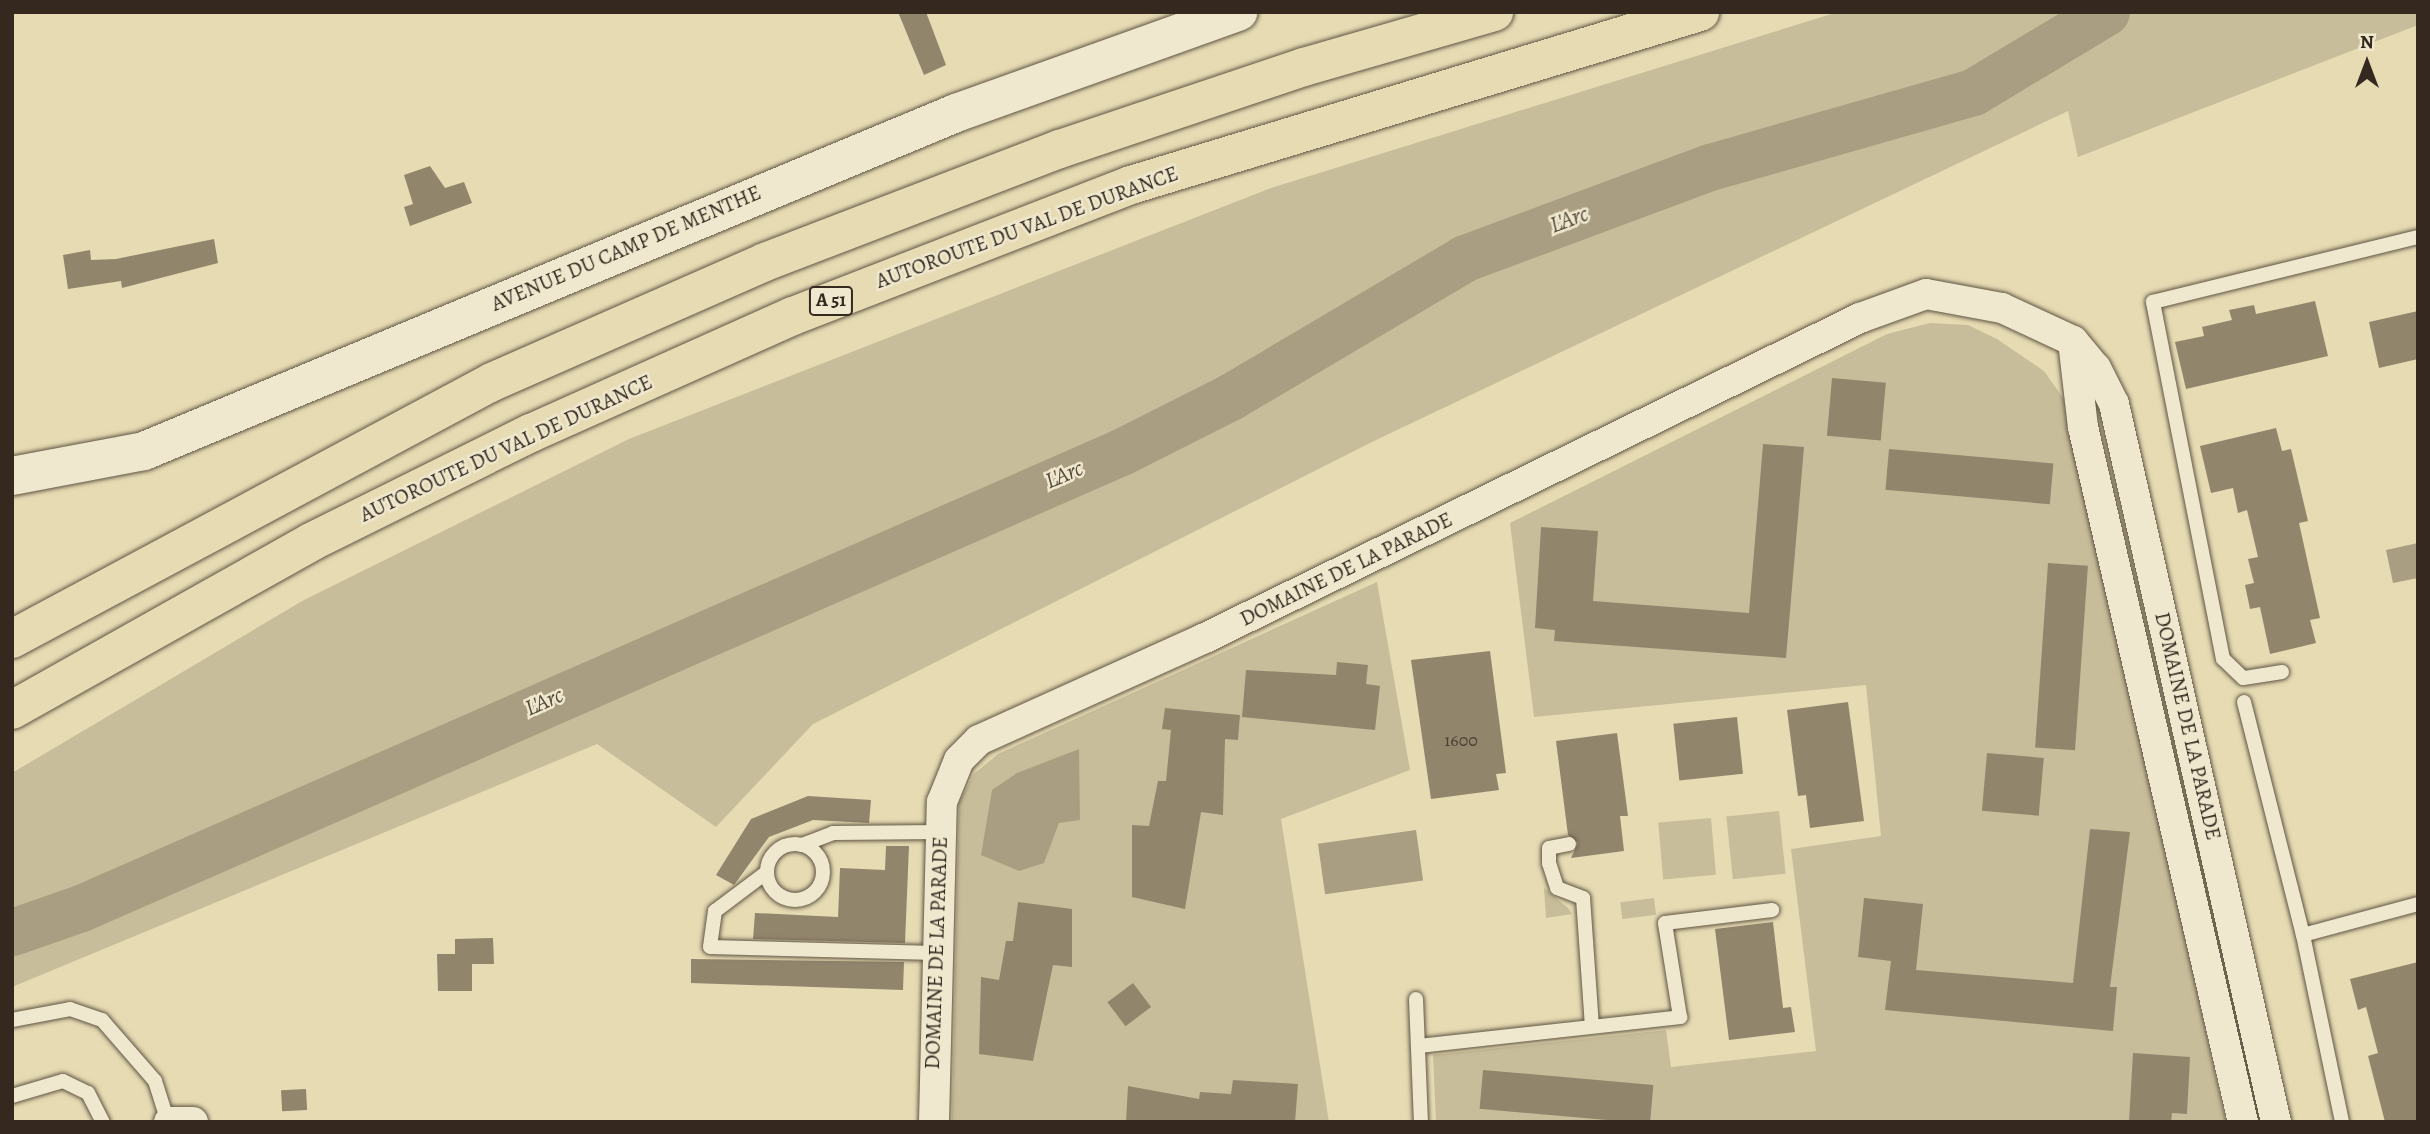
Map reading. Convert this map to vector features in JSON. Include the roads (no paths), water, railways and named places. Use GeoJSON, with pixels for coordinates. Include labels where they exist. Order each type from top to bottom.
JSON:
{"type":"FeatureCollection","features":[{"type":"Feature","properties":{"kind":"highway"},"geometry":{"type":"LineString","coordinates":[[12,639],[492,382],[765,262],[1060,149],[1304,67],[1494,12]]}},
{"type":"Feature","properties":{"kind":"highway","name":"AUTOROUTE DU VAL DE DURANCE"},"geometry":{"type":"LineString","coordinates":[[12,710],[310,542],[531,433],[793,316],[1131,185],[1700,12]]}},
{"type":"Feature","properties":{"kind":"main road","name":"AVENUE DU CAMP DE MENTHE"},"geometry":{"type":"LineString","coordinates":[[12,476],[144,450],[931,123],[1238,12]]}},
{"type":"Feature","properties":{"kind":"street","name":"DOMAINE DE LA PARADE"},"geometry":{"type":"LineString","coordinates":[[934,1122],[935,953],[940,832],[949,779],[979,740],[1203,639],[1860,318],[1926,294],[2001,308],[2073,341],[2096,368],[2123,431],[2276,1122]]}},
{"type":"Feature","properties":{"kind":"street","name":"DOMAINE DE LA PARADE"},"geometry":{"type":"LineString","coordinates":[[2073,341],[2083,427],[2243,1122]]}},
{"type":"Feature","properties":{"kind":"street"},"geometry":{"type":"LineString","coordinates":[[169,1122],[193,1122]]}},
{"type":"Feature","properties":{"kind":"lane"},"geometry":{"type":"LineString","coordinates":[[2282,672],[2243,678],[2223,659],[2153,302],[2418,237]]}},
{"type":"Feature","properties":{"kind":"lane"},"geometry":{"type":"LineString","coordinates":[[2244,702],[2303,935],[2342,1122]]}},
{"type":"Feature","properties":{"kind":"lane"},"geometry":{"type":"LineString","coordinates":[[935,953],[710,947],[715,911],[767,872],[778,849],[802,845],[833,833],[940,832]]}},
{"type":"Feature","properties":{"kind":"lane"},"geometry":{"type":"LineString","coordinates":[[1569,844],[1549,848],[1549,863],[1557,888],[1583,898],[1592,1026]]}},
{"type":"Feature","properties":{"kind":"lane"},"geometry":{"type":"LineString","coordinates":[[767,872],[781,895],[808,896],[821,883],[822,864],[802,845]]}},
{"type":"Feature","properties":{"kind":"lane"},"geometry":{"type":"LineString","coordinates":[[2303,935],[2418,904]]}},
{"type":"Feature","properties":{"kind":"lane"},"geometry":{"type":"LineString","coordinates":[[1419,1046],[1680,1017],[1665,923],[1772,910]]}},
{"type":"Feature","properties":{"kind":"lane"},"geometry":{"type":"LineString","coordinates":[[1416,999],[1421,1122]]}},
{"type":"Feature","properties":{"kind":"lane"},"geometry":{"type":"LineString","coordinates":[[12,1020],[70,1009],[102,1020],[155,1081],[169,1122]]}},
{"type":"Feature","properties":{"kind":"lane"},"geometry":{"type":"LineString","coordinates":[[12,1096],[63,1081],[88,1093],[103,1122]]}},
{"type":"Feature","properties":{"kind":"waterway","name":"L'Arc"},"geometry":{"type":"LineString","coordinates":[[12,932],[81,908],[1121,452],[1230,397],[1465,258],[1710,167],[1973,92],[2106,12]]}}]}
